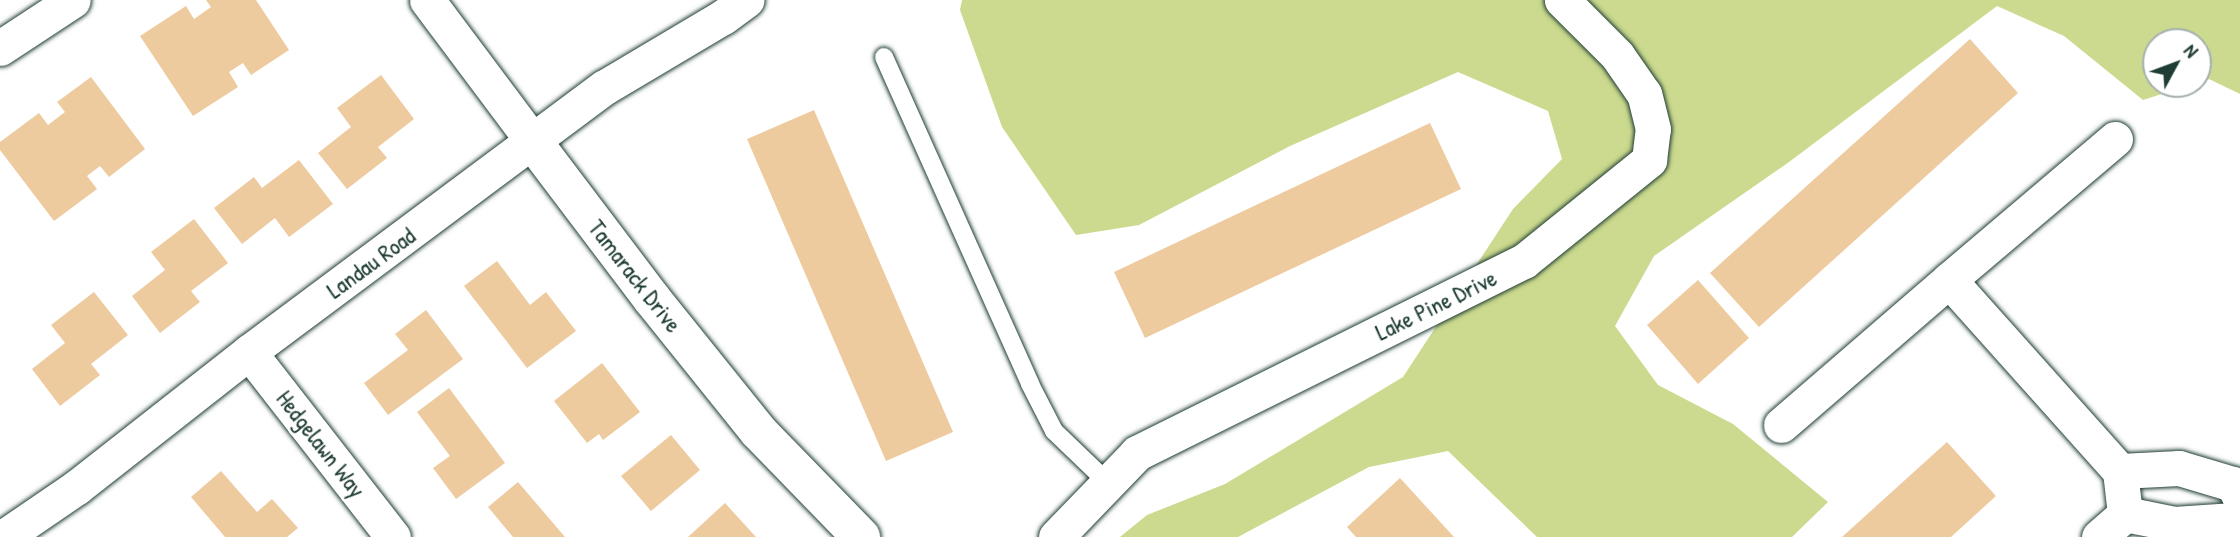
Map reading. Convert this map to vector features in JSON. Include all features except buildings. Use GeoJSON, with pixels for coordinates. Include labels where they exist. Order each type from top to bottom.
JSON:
{"type":"FeatureCollection","features":[{"type":"Feature","properties":{"kind":"street"},"geometry":{"type":"LineString","coordinates":[[0,48],[73,0]]}},
{"type":"Feature","properties":{"kind":"street","name":"Tamarack Drive"},"geometry":{"type":"LineString","coordinates":[[427,0],[652,299],[758,431],[860,537]]}},
{"type":"Feature","properties":{"kind":"street","name":"Landau Road"},"geometry":{"type":"LineString","coordinates":[[4,537],[76,487],[249,352],[534,143],[605,87],[723,17],[746,0]]}},
{"type":"Feature","properties":{"kind":"street","name":"Lake Pine Drive"},"geometry":{"type":"LineString","coordinates":[[1055,537],[1137,453],[1524,261],[1649,160],[1653,129],[1644,94],[1617,55],[1562,0]]}},
{"type":"Feature","properties":{"kind":"street"},"geometry":{"type":"LineString","coordinates":[[1781,425],[2115,139]]}},
{"type":"Feature","properties":{"kind":"street"},"geometry":{"type":"LineString","coordinates":[[1949,279],[2120,471],[2125,514]]}},
{"type":"Feature","properties":{"kind":"street","name":"Hedgelawn Way"},"geometry":{"type":"LineString","coordinates":[[249,352],[393,537]]}},
{"type":"Feature","properties":{"kind":"street"},"geometry":{"type":"LineString","coordinates":[[2120,471],[2179,468],[2233,484],[2240,498]]}},
{"type":"Feature","properties":{"kind":"street"},"geometry":{"type":"LineString","coordinates":[[2125,514],[2174,524],[2234,520],[2240,509]]}},
{"type":"Feature","properties":{"kind":"street"},"geometry":{"type":"LineString","coordinates":[[2099,537],[2125,514]]}},
{"type":"Feature","properties":{"kind":"lane"},"geometry":{"type":"LineString","coordinates":[[884,57],[1030,384],[1055,431],[1107,482]]}},
{"type":"Feature","properties":{"kind":"green space"},"geometry":{"type":"Polygon","coordinates":[[[962,0],[2240,0],[2240,94],[2212,80],[2212,28],[2142,28],[2142,98],[2149,98],[2143,100],[2064,36],[1997,6],[1789,162],[1654,256],[1615,326],[1658,385],[1733,424],[1828,502],[1792,537],[1537,537],[1448,451],[1369,467],[1238,537],[1120,537],[1147,515],[1225,484],[1403,377],[1513,209],[1562,159],[1548,111],[1458,72],[1290,146],[1139,225],[1076,235],[1002,127],[960,10],[962,0]]]}}]}
